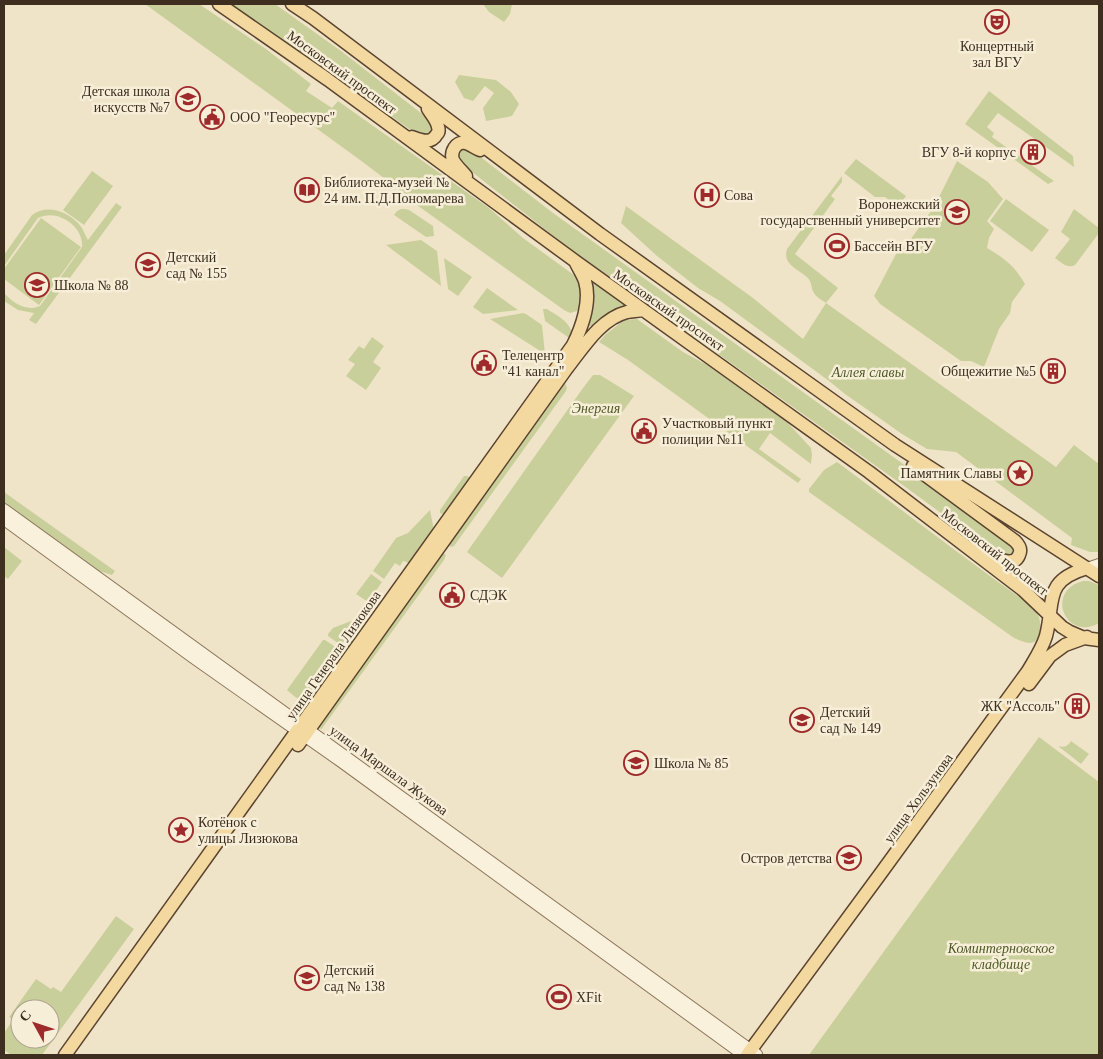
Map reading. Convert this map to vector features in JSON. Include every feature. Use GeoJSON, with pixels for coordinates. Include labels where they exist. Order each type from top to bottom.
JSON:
{"type":"FeatureCollection","features":[{"type":"Feature","properties":{"kind":"main road","name":"Московский проспект"},"geometry":{"type":"LineString","coordinates":[[219,4],[327,79],[478,191],[869,472],[1023,590],[1062,627],[1084,638],[1099,640]]}},
{"type":"Feature","properties":{"kind":"main road","name":"Московский проспект"},"geometry":{"type":"LineString","coordinates":[[292,4],[600,234],[895,446],[1093,566],[1099,576]]}},
{"type":"Feature","properties":{"kind":"main road"},"geometry":{"type":"LineString","coordinates":[[398,131],[422,141],[434,138],[437,135],[439,127],[422,101]]}},
{"type":"Feature","properties":{"kind":"main road"},"geometry":{"type":"LineString","coordinates":[[478,191],[454,161],[452,155],[456,145],[465,143],[502,161]]}},
{"type":"Feature","properties":{"kind":"main road","name":"улица Генерала Лизюкова"},"geometry":{"type":"LineString","coordinates":[[75,1055],[573,346],[581,329],[586,308],[585,280],[575,261]]}},
{"type":"Feature","properties":{"kind":"main road","name":"улица Генерала Лизюкова"},"geometry":{"type":"LineString","coordinates":[[65,1055],[567,368],[605,324],[627,312],[643,310]]}},
{"type":"Feature","properties":{"kind":"main road"},"geometry":{"type":"LineString","coordinates":[[895,446],[908,462],[1014,541],[1020,548],[1020,552],[1016,559],[1012,561],[1002,561],[955,538]]}},
{"type":"Feature","properties":{"kind":"main road","name":"улица Хользунова"},"geometry":{"type":"LineString","coordinates":[[751,1054],[1028,671],[1042,649],[1047,633],[1051,601],[1055,589],[1062,578],[1073,572],[1093,566]]}},
{"type":"Feature","properties":{"kind":"main road","name":"улица Хользунова"},"geometry":{"type":"LineString","coordinates":[[751,1054],[856,918],[1050,656],[1064,645],[1099,634]]}},
{"type":"Feature","properties":{"kind":"street","name":"улица Маршала Жукова"},"geometry":{"type":"LineString","coordinates":[[4,509],[117,597]]}},
{"type":"Feature","properties":{"kind":"street","name":"улица Маршала Жукова"},"geometry":{"type":"LineString","coordinates":[[4,520],[117,597],[303,731],[480,863],[751,1054]]}},
{"type":"Feature","properties":{"kind":"green space"},"geometry":{"type":"Polygon","coordinates":[[[145,4],[199,4],[266,49],[311,84],[306,91],[332,108],[338,101],[489,208],[523,238],[578,278],[582,288],[580,308],[570,313],[564,310],[414,203],[360,160],[145,4]]]}},
{"type":"Feature","properties":{"kind":"green space"},"geometry":{"type":"Polygon","coordinates":[[[230,4],[275,4],[341,51],[430,120],[434,133],[419,136],[362,95],[343,85],[230,4]]]}},
{"type":"Feature","properties":{"kind":"green space"},"geometry":{"type":"Polygon","coordinates":[[[483,4],[512,4],[510,14],[504,22],[489,12],[483,4]]]}},
{"type":"Feature","properties":{"kind":"green space"},"geometry":{"type":"Polygon","coordinates":[[[459,75],[496,80],[511,92],[519,104],[512,116],[486,121],[483,108],[494,93],[485,86],[473,101],[464,98],[455,82],[459,75]]]}},
{"type":"Feature","properties":{"kind":"green space"},"geometry":{"type":"Polygon","coordinates":[[[989,91],[1073,156],[1074,167],[998,113],[987,127],[994,133],[992,137],[1054,181],[1048,184],[965,124],[989,91]]]}},
{"type":"Feature","properties":{"kind":"green space"},"geometry":{"type":"Polygon","coordinates":[[[469,148],[553,213],[1016,544],[1015,557],[1002,555],[982,543],[569,248],[458,161],[458,149],[469,148]]]}},
{"type":"Feature","properties":{"kind":"green space"},"geometry":{"type":"Polygon","coordinates":[[[856,159],[906,196],[898,207],[885,197],[875,197],[844,173],[856,159]]]}},
{"type":"Feature","properties":{"kind":"green space"},"geometry":{"type":"Polygon","coordinates":[[[957,161],[988,182],[1003,199],[987,221],[994,229],[989,238],[987,248],[1009,263],[1025,284],[1012,302],[1010,313],[999,329],[984,367],[971,361],[961,361],[880,304],[874,296],[896,254],[905,247],[934,207],[957,161]]]}},
{"type":"Feature","properties":{"kind":"green space"},"geometry":{"type":"Polygon","coordinates":[[[92,171],[113,186],[84,225],[63,210],[92,171]]]}},
{"type":"Feature","properties":{"kind":"green space"},"geometry":{"type":"Polygon","coordinates":[[[842,176],[842,182],[831,196],[835,199],[795,254],[838,288],[826,303],[815,294],[809,280],[789,263],[786,254],[787,249],[842,176]]]}},
{"type":"Feature","properties":{"kind":"green space"},"geometry":{"type":"Polygon","coordinates":[[[1006,199],[1049,230],[1032,252],[990,221],[1006,199]]]}},
{"type":"Feature","properties":{"kind":"green space"},"geometry":{"type":"Polygon","coordinates":[[[116,203],[122,207],[36,324],[29,320],[34,313],[18,310],[4,301],[4,293],[21,306],[35,308],[40,306],[82,247],[79,232],[74,226],[61,217],[45,216],[38,218],[4,266],[4,255],[32,215],[44,210],[62,212],[78,223],[88,240],[116,203]]]}},
{"type":"Feature","properties":{"kind":"green space","name":"Аллея славы"},"geometry":{"type":"Polygon","coordinates":[[[626,206],[753,298],[803,339],[826,303],[1056,467],[1074,445],[1099,464],[1099,552],[1090,552],[1071,545],[1072,538],[956,452],[927,449],[902,434],[720,301],[698,288],[657,256],[621,223],[626,206]]]}},
{"type":"Feature","properties":{"kind":"green space"},"geometry":{"type":"Polygon","coordinates":[[[401,209],[409,210],[433,226],[434,236],[426,237],[394,215],[401,209]]]}},
{"type":"Feature","properties":{"kind":"green space"},"geometry":{"type":"Polygon","coordinates":[[[1074,209],[1099,228],[1099,233],[1075,265],[1069,266],[1055,258],[1070,239],[1061,232],[1074,209]]]}},
{"type":"Feature","properties":{"kind":"green space"},"geometry":{"type":"Polygon","coordinates":[[[41,218],[81,247],[39,305],[4,279],[4,269],[41,218]]]}},
{"type":"Feature","properties":{"kind":"green space"},"geometry":{"type":"Polygon","coordinates":[[[421,240],[437,251],[441,286],[386,245],[421,240]]]}},
{"type":"Feature","properties":{"kind":"green space"},"geometry":{"type":"Polygon","coordinates":[[[444,258],[472,277],[458,296],[448,289],[444,258]]]}},
{"type":"Feature","properties":{"kind":"green space"},"geometry":{"type":"Polygon","coordinates":[[[590,279],[627,306],[594,326],[589,326],[587,323],[590,279]]]}},
{"type":"Feature","properties":{"kind":"green space"},"geometry":{"type":"Polygon","coordinates":[[[487,288],[518,310],[483,314],[473,307],[487,288]]]}},
{"type":"Feature","properties":{"kind":"green space"},"geometry":{"type":"Polygon","coordinates":[[[543,309],[547,309],[565,321],[571,329],[572,340],[545,321],[543,309]]]}},
{"type":"Feature","properties":{"kind":"green space"},"geometry":{"type":"Polygon","coordinates":[[[523,313],[542,325],[545,354],[490,319],[523,313]]]}},
{"type":"Feature","properties":{"kind":"green space"},"geometry":{"type":"Polygon","coordinates":[[[637,319],[683,352],[709,366],[788,423],[811,448],[811,464],[770,433],[759,449],[801,479],[798,483],[628,360],[599,342],[624,320],[637,319]]]}},
{"type":"Feature","properties":{"kind":"green space"},"geometry":{"type":"Polygon","coordinates":[[[372,337],[384,346],[373,362],[381,368],[366,390],[346,376],[355,364],[348,360],[359,346],[364,349],[372,337]]]}},
{"type":"Feature","properties":{"kind":"green space","name":"Энергия"},"geometry":{"type":"Polygon","coordinates":[[[593,375],[600,375],[634,396],[502,578],[467,552],[593,375]]]}},
{"type":"Feature","properties":{"kind":"green space"},"geometry":{"type":"Polygon","coordinates":[[[563,383],[565,383],[567,388],[566,391],[454,546],[448,545],[563,383]]]}},
{"type":"Feature","properties":{"kind":"green space"},"geometry":{"type":"Polygon","coordinates":[[[837,462],[1029,604],[1036,612],[1040,621],[1040,631],[1037,639],[1030,643],[1014,638],[809,492],[809,489],[824,470],[837,462]]]}},
{"type":"Feature","properties":{"kind":"green space"},"geometry":{"type":"Polygon","coordinates":[[[464,476],[471,478],[444,515],[440,513],[440,510],[464,476]]]}},
{"type":"Feature","properties":{"kind":"green space"},"geometry":{"type":"Polygon","coordinates":[[[4,492],[115,571],[112,575],[96,570],[4,504],[4,492]]]}},
{"type":"Feature","properties":{"kind":"green space"},"geometry":{"type":"Polygon","coordinates":[[[430,510],[434,530],[409,563],[403,561],[400,566],[395,563],[384,579],[373,571],[396,538],[408,533],[430,510]]]}},
{"type":"Feature","properties":{"kind":"green space"},"geometry":{"type":"Polygon","coordinates":[[[4,547],[22,561],[8,579],[4,576],[4,547]]]}},
{"type":"Feature","properties":{"kind":"green space"},"geometry":{"type":"Polygon","coordinates":[[[440,554],[446,555],[444,560],[322,729],[318,728],[440,554]]]}},
{"type":"Feature","properties":{"kind":"green space"},"geometry":{"type":"Polygon","coordinates":[[[371,574],[382,582],[368,602],[356,594],[371,574]]]}},
{"type":"Feature","properties":{"kind":"green space"},"geometry":{"type":"Polygon","coordinates":[[[1083,581],[1099,585],[1099,623],[1087,627],[1077,626],[1069,621],[1064,613],[1062,604],[1064,594],[1071,586],[1083,581]]]}},
{"type":"Feature","properties":{"kind":"green space"},"geometry":{"type":"Polygon","coordinates":[[[359,618],[363,628],[362,632],[349,651],[328,636],[333,628],[359,618]]]}},
{"type":"Feature","properties":{"kind":"green space"},"geometry":{"type":"Polygon","coordinates":[[[323,640],[346,654],[308,706],[287,690],[323,640]]]}},
{"type":"Feature","properties":{"kind":"green space","name":"Коминтерновское кладбище"},"geometry":{"type":"Polygon","coordinates":[[[1039,737],[1099,782],[1099,1055],[809,1055],[1039,737]]]}},
{"type":"Feature","properties":{"kind":"green space"},"geometry":{"type":"Polygon","coordinates":[[[1071,741],[1089,754],[1081,764],[1058,746],[1066,746],[1071,741]]]}},
{"type":"Feature","properties":{"kind":"green space"},"geometry":{"type":"Polygon","coordinates":[[[116,916],[134,929],[60,1030],[60,999],[22,999],[36,979],[51,989],[53,987],[61,992],[116,916]]]}},
{"type":"Feature","properties":{"kind":"green space"},"geometry":{"type":"Polygon","coordinates":[[[10,1024],[10,1049],[46,1049],[42,1055],[11,1055],[4,1050],[4,1033],[10,1024]]]}},
{"type":"Feature","properties":{"kind":"place","name":"Концертный зал ВГУ"},"geometry":{"type":"Point","coordinates":[997,22]}},
{"type":"Feature","properties":{"kind":"place","name":"Детская школа искусств №7"},"geometry":{"type":"Point","coordinates":[188,99]}},
{"type":"Feature","properties":{"kind":"place","name":"ООО \"Георесурс\""},"geometry":{"type":"Point","coordinates":[212,117]}},
{"type":"Feature","properties":{"kind":"place","name":"ВГУ 8-й корпус"},"geometry":{"type":"Point","coordinates":[1033,152]}},
{"type":"Feature","properties":{"kind":"place","name":"Библиотека-музей № 24 им. П.Д.Пономарева"},"geometry":{"type":"Point","coordinates":[307,190]}},
{"type":"Feature","properties":{"kind":"place","name":"Сова"},"geometry":{"type":"Point","coordinates":[707,195]}},
{"type":"Feature","properties":{"kind":"place","name":"Воронежский государственный университет"},"geometry":{"type":"Point","coordinates":[957,212]}},
{"type":"Feature","properties":{"kind":"place","name":"Бассейн ВГУ"},"geometry":{"type":"Point","coordinates":[837,246]}},
{"type":"Feature","properties":{"kind":"place","name":"Детский сад № 155"},"geometry":{"type":"Point","coordinates":[148,265]}},
{"type":"Feature","properties":{"kind":"place","name":"Школа № 88"},"geometry":{"type":"Point","coordinates":[37,285]}},
{"type":"Feature","properties":{"kind":"place","name":"Телецентр \"41 канал\""},"geometry":{"type":"Point","coordinates":[484,363]}},
{"type":"Feature","properties":{"kind":"place","name":"Общежитие №5"},"geometry":{"type":"Point","coordinates":[1053,371]}},
{"type":"Feature","properties":{"kind":"place","name":"Участковый пункт полиции №11"},"geometry":{"type":"Point","coordinates":[644,431]}},
{"type":"Feature","properties":{"kind":"place","name":"Памятник Славы"},"geometry":{"type":"Point","coordinates":[1020,473]}},
{"type":"Feature","properties":{"kind":"place","name":"СДЭК"},"geometry":{"type":"Point","coordinates":[452,595]}},
{"type":"Feature","properties":{"kind":"place","name":"ЖК \"Ассоль\""},"geometry":{"type":"Point","coordinates":[1077,706]}},
{"type":"Feature","properties":{"kind":"place","name":"Детский сад № 149"},"geometry":{"type":"Point","coordinates":[802,720]}},
{"type":"Feature","properties":{"kind":"place","name":"Школа № 85"},"geometry":{"type":"Point","coordinates":[636,763]}},
{"type":"Feature","properties":{"kind":"place","name":"Котёнок с улицы Лизюкова"},"geometry":{"type":"Point","coordinates":[181,830]}},
{"type":"Feature","properties":{"kind":"place","name":"Остров детства"},"geometry":{"type":"Point","coordinates":[849,858]}},
{"type":"Feature","properties":{"kind":"place","name":"Детский сад № 138"},"geometry":{"type":"Point","coordinates":[307,978]}},
{"type":"Feature","properties":{"kind":"place","name":"XFit"},"geometry":{"type":"Point","coordinates":[559,997]}}]}
